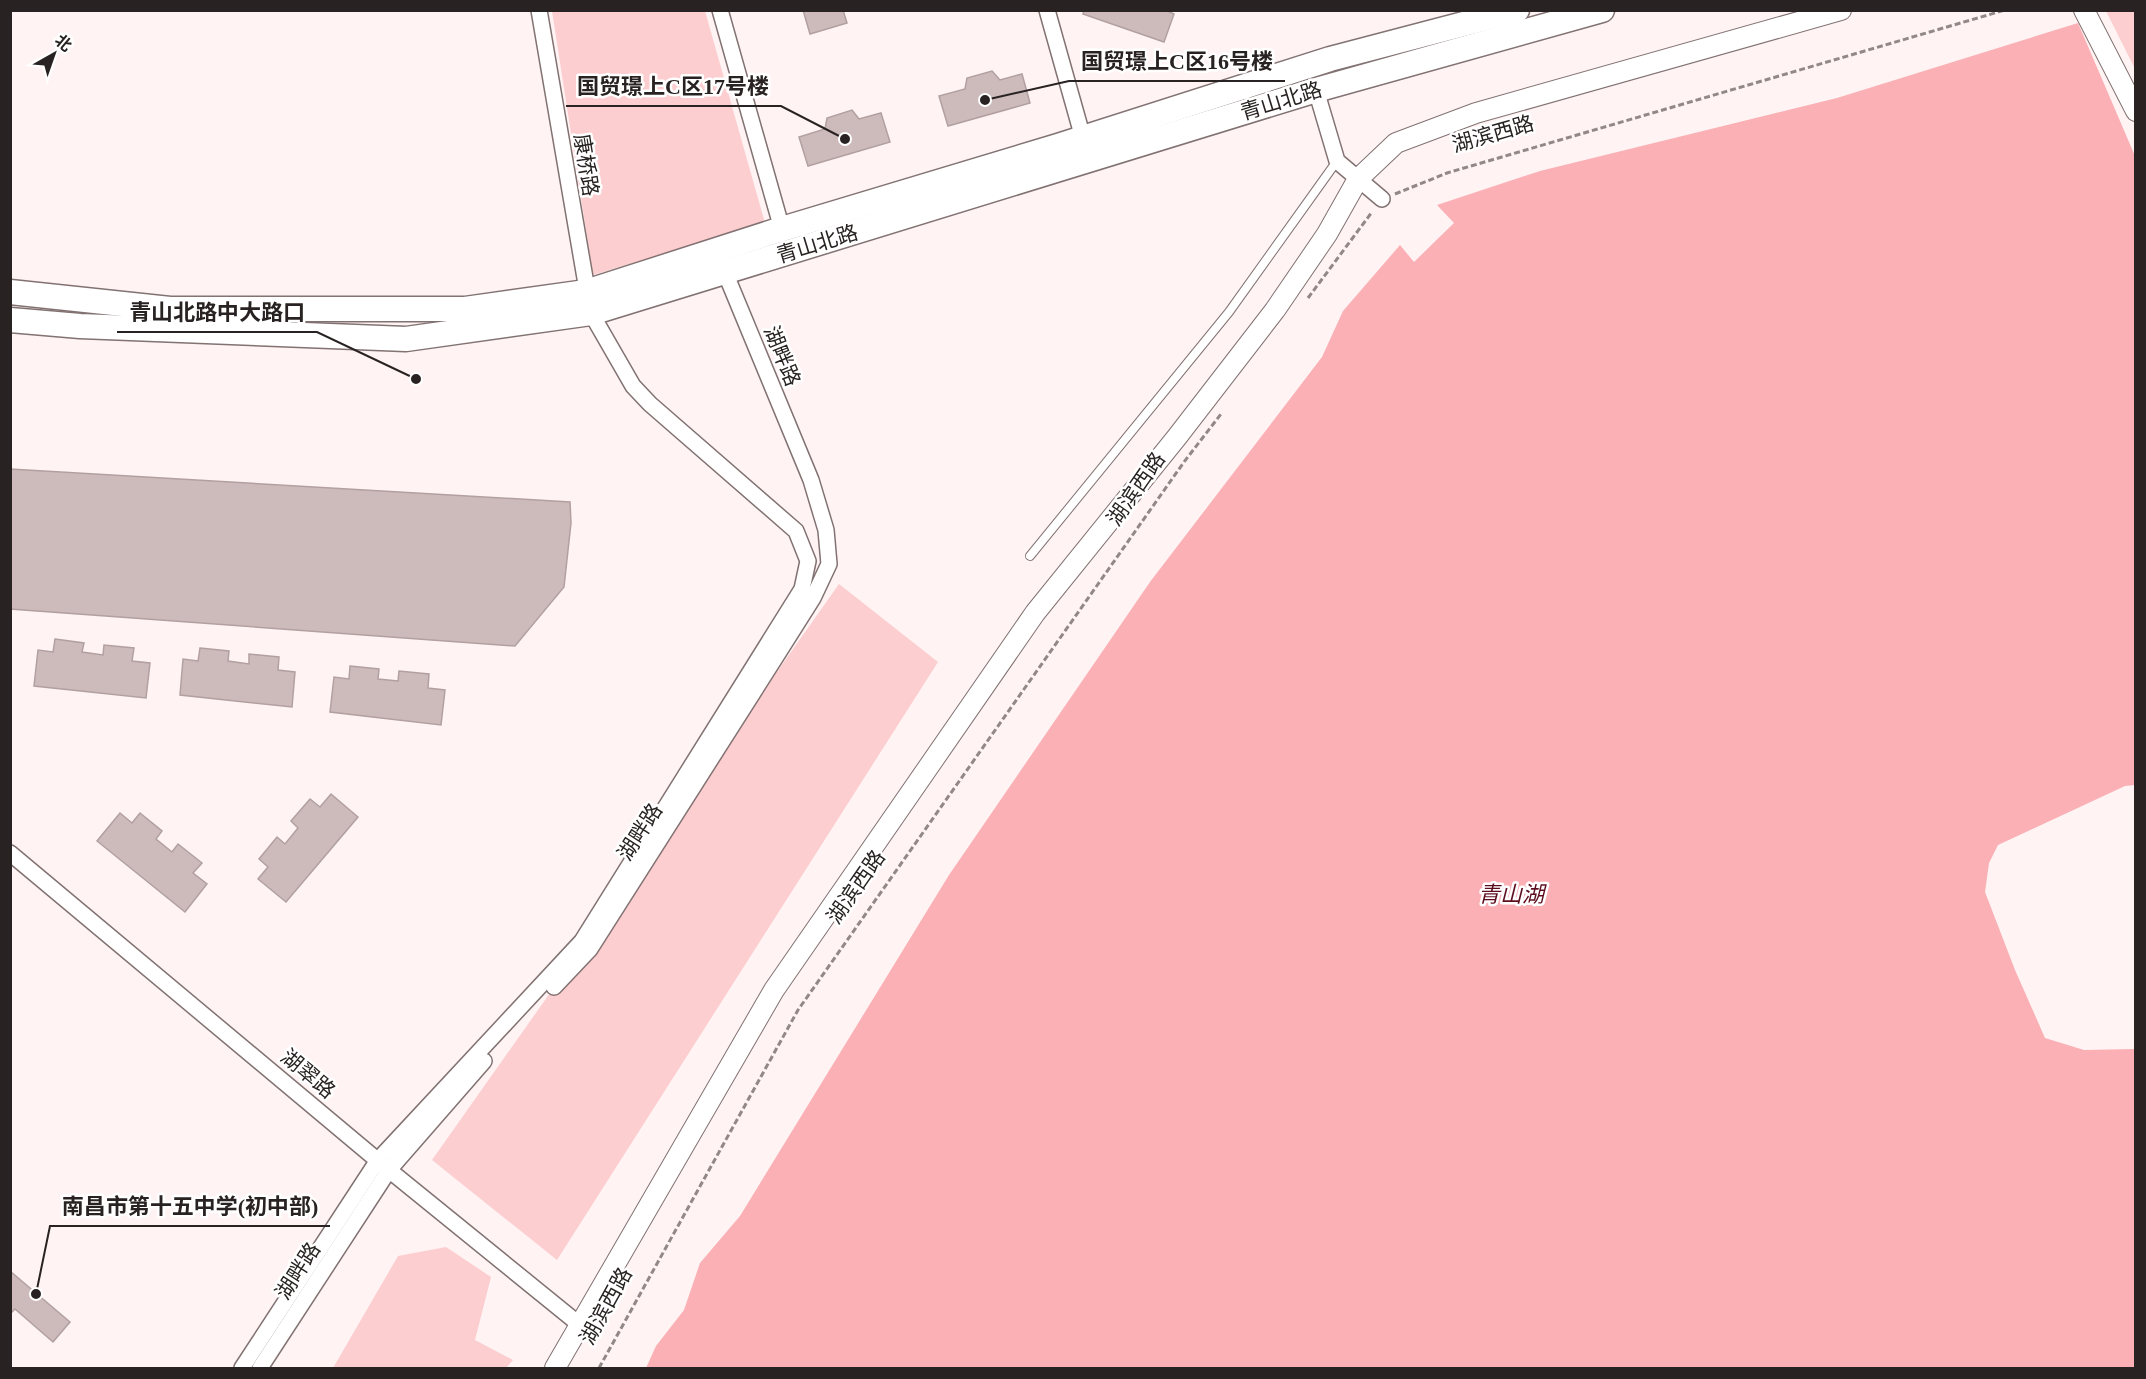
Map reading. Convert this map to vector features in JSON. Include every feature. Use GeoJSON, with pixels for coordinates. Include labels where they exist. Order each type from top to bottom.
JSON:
{"type":"FeatureCollection","features":[{"type":"Feature","properties":{"kind":"main road","name":"青山北路"},"geometry":{"type":"LineString","coordinates":[[721,262],[782,229],[1083,138],[1330,59],[1517,10]]}},
{"type":"Feature","properties":{"kind":"main road","name":"青山北路"},"geometry":{"type":"LineString","coordinates":[[10,320],[80,326],[406,339],[592,310],[721,262],[1602,10]]}},
{"type":"Feature","properties":{"kind":"main road","name":"青山北路"},"geometry":{"type":"LineString","coordinates":[[10,292],[170,309],[592,310]]}},
{"type":"Feature","properties":{"kind":"street","name":"康桥路"},"geometry":{"type":"LineString","coordinates":[[539,10],[592,310]]}},
{"type":"Feature","properties":{"kind":"street"},"geometry":{"type":"LineString","coordinates":[[720,10],[782,229]]}},
{"type":"Feature","properties":{"kind":"street"},"geometry":{"type":"LineString","coordinates":[[1047,10],[1083,138]]}},
{"type":"Feature","properties":{"kind":"street","name":"湖滨西路"},"geometry":{"type":"LineString","coordinates":[[555,1368],[774,990],[1035,613],[1177,437],[1275,310],[1327,234],[1358,179],[1396,143],[1476,113],[1841,10]]}},
{"type":"Feature","properties":{"kind":"street"},"geometry":{"type":"LineString","coordinates":[[2084,10],[2136,111]]}},
{"type":"Feature","properties":{"kind":"street"},"geometry":{"type":"LineString","coordinates":[[1316,90],[1337,161],[1382,199]]}},
{"type":"Feature","properties":{"kind":"street","name":"湖畔路"},"geometry":{"type":"LineString","coordinates":[[260,1368],[384,1165],[590,949],[813,598],[829,564],[826,530],[811,480],[721,262]]}},
{"type":"Feature","properties":{"kind":"street","name":"湖畔路"},"geometry":{"type":"LineString","coordinates":[[242,1368],[384,1165],[582,941],[802,589],[808,561],[796,531],[650,404],[633,386],[592,310]]}},
{"type":"Feature","properties":{"kind":"street","name":"湖翠路"},"geometry":{"type":"LineString","coordinates":[[10,853],[580,1325]]}},
{"type":"Feature","properties":{"kind":"lane"},"geometry":{"type":"LineString","coordinates":[[1030,556],[1229,312],[1337,161]]}},
{"type":"Feature","properties":{"kind":"path","name":"湖滨西路"},"geometry":{"type":"LineString","coordinates":[[1382,199],[1448,172],[2005,10]]}},
{"type":"Feature","properties":{"kind":"path"},"geometry":{"type":"LineString","coordinates":[[1305,302],[1382,199]]}},
{"type":"Feature","properties":{"kind":"path","name":"湖滨西路"},"geometry":{"type":"LineString","coordinates":[[599,1368],[798,1010],[1184,462],[1227,406]]}},
{"type":"Feature","properties":{"kind":"shaded area"},"geometry":{"type":"Polygon","coordinates":[[[552,11],[705,11],[765,223],[593,275],[552,11]]]}},
{"type":"Feature","properties":{"kind":"shaded area"},"geometry":{"type":"Polygon","coordinates":[[[2106,11],[2135,11],[2135,69],[2106,11]]]}},
{"type":"Feature","properties":{"kind":"shaded area"},"geometry":{"type":"Polygon","coordinates":[[[839,584],[938,662],[557,1260],[432,1160],[839,584]]]}},
{"type":"Feature","properties":{"kind":"shaded area"},"geometry":{"type":"Polygon","coordinates":[[[446,1247],[491,1277],[475,1340],[513,1360],[506,1368],[333,1368],[398,1256],[446,1247]]]}},
{"type":"Feature","properties":{"kind":"water","name":"青山湖"},"geometry":{"type":"Polygon","coordinates":[[[2078,23],[2135,156],[2135,785],[2125,786],[1998,845],[1989,863],[1985,892],[2015,970],[2045,1038],[2084,1050],[2135,1049],[2135,1368],[646,1368],[656,1346],[684,1310],[700,1263],[740,1216],[949,875],[1150,582],[1322,357],[1343,311],[1400,245],[1414,262],[1454,223],[1437,205],[1540,171],[1837,98],[2078,23]]]}},
{"type":"Feature","properties":{"kind":"building"},"geometry":{"type":"Polygon","coordinates":[[[803,10],[843,10],[847,23],[810,34],[803,10]]]}},
{"type":"Feature","properties":{"kind":"building"},"geometry":{"type":"Polygon","coordinates":[[[1084,10],[1165,10],[1174,14],[1164,42],[1083,14],[1084,10]]]}},
{"type":"Feature","properties":{"kind":"building"},"geometry":{"type":"Polygon","coordinates":[[[992,71],[1000,80],[1022,74],[1030,103],[948,126],[939,96],[965,89],[967,78],[992,71]]]}},
{"type":"Feature","properties":{"kind":"building"},"geometry":{"type":"Polygon","coordinates":[[[852,110],[859,119],[881,113],[890,142],[808,166],[799,137],[825,129],[827,118],[852,110]]]}},
{"type":"Feature","properties":{"kind":"building"},"geometry":{"type":"Polygon","coordinates":[[[10,469],[570,502],[571,523],[564,587],[515,646],[10,609],[10,469]]]}},
{"type":"Feature","properties":{"kind":"building"},"geometry":{"type":"Polygon","coordinates":[[[55,639],[84,643],[82,652],[103,655],[104,645],[134,648],[132,661],[150,663],[146,698],[34,686],[38,650],[53,652],[55,639]]]}},
{"type":"Feature","properties":{"kind":"building"},"geometry":{"type":"Polygon","coordinates":[[[200,648],[229,651],[228,661],[249,664],[249,654],[279,657],[278,670],[295,672],[292,707],[180,695],[183,659],[198,661],[200,648]]]}},
{"type":"Feature","properties":{"kind":"building"},"geometry":{"type":"Polygon","coordinates":[[[350,666],[379,669],[378,679],[398,681],[399,671],[429,674],[428,688],[445,690],[441,725],[330,712],[334,677],[349,679],[350,666]]]}},
{"type":"Feature","properties":{"kind":"building"},"geometry":{"type":"Polygon","coordinates":[[[331,794],[358,817],[286,902],[258,879],[268,867],[259,859],[277,837],[285,844],[298,828],[291,821],[310,799],[320,807],[331,794]]]}},
{"type":"Feature","properties":{"kind":"building"},"geometry":{"type":"Polygon","coordinates":[[[120,813],[132,823],[140,813],[162,831],[156,839],[172,852],[178,844],[202,863],[193,873],[207,884],[185,912],[97,841],[120,813]]]}},
{"type":"Feature","properties":{"kind":"building"},"geometry":{"type":"Polygon","coordinates":[[[10,1271],[70,1322],[53,1342],[15,1309],[10,1314],[10,1271]]]}},
{"type":"Feature","properties":{"kind":"place","name":"国贸璟上C区16号楼"},"geometry":{"type":"Point","coordinates":[985,100]}},
{"type":"Feature","properties":{"kind":"place","name":"国贸璟上C区17号楼"},"geometry":{"type":"Point","coordinates":[845,139]}},
{"type":"Feature","properties":{"kind":"place","name":"青山北路中大路口"},"geometry":{"type":"Point","coordinates":[416,379]}},
{"type":"Feature","properties":{"kind":"place","name":"南昌市第十五中学(初中部)"},"geometry":{"type":"Point","coordinates":[36,1294]}}]}
